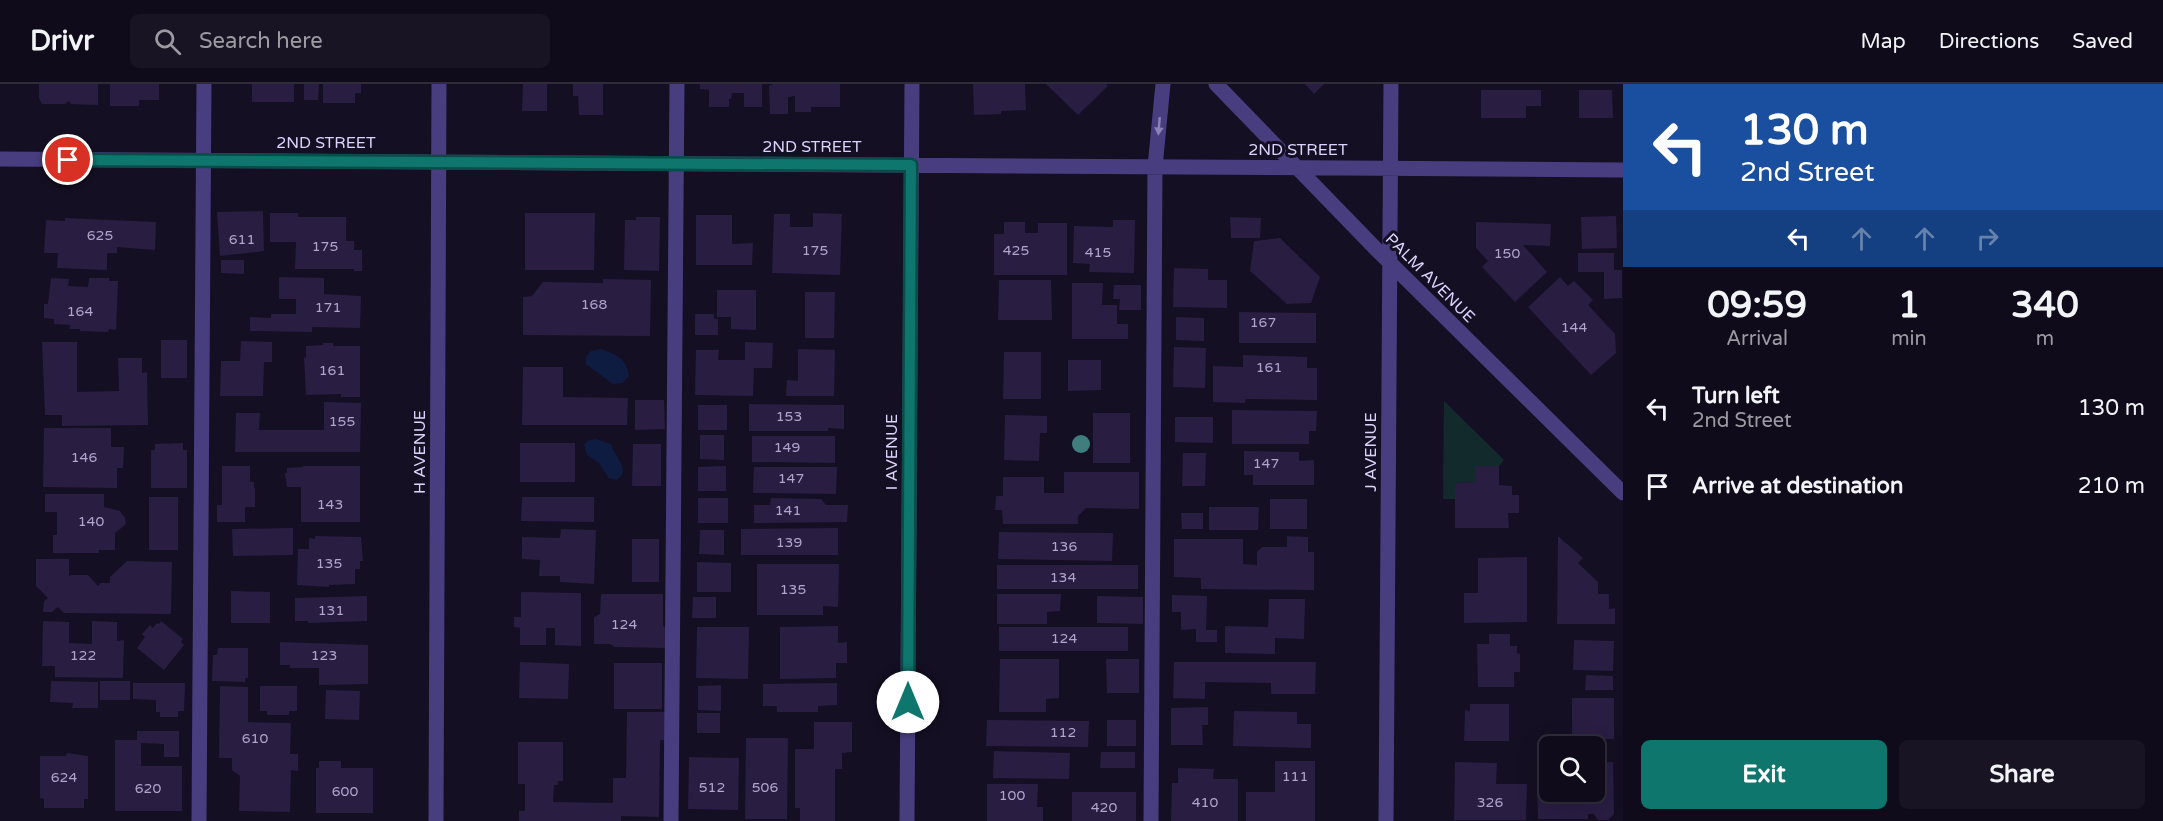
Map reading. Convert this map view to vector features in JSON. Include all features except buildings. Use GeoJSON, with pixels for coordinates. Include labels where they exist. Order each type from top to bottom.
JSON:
{"type":"FeatureCollection","features":[{"type":"Feature","properties":{"kind":"street"},"geometry":{"type":"LineString","coordinates":[[199,821],[204,84]]}},
{"type":"Feature","properties":{"kind":"street","name":"H AVENUE"},"geometry":{"type":"LineString","coordinates":[[436,821],[439,84]]}},
{"type":"Feature","properties":{"kind":"street"},"geometry":{"type":"LineString","coordinates":[[671,821],[677,84]]}},
{"type":"Feature","properties":{"kind":"street","name":"I AVENUE"},"geometry":{"type":"LineString","coordinates":[[907,821],[912,84]]}},
{"type":"Feature","properties":{"kind":"street"},"geometry":{"type":"LineString","coordinates":[[1151,821],[1155,167],[1163,84]]}},
{"type":"Feature","properties":{"kind":"street","name":"PALM AVENUE"},"geometry":{"type":"LineString","coordinates":[[1216,84],[1390,264],[1623,493]]}},
{"type":"Feature","properties":{"kind":"street","name":"J AVENUE"},"geometry":{"type":"LineString","coordinates":[[1386,821],[1391,84]]}},
{"type":"Feature","properties":{"kind":"street","name":"2ND STREET"},"geometry":{"type":"LineString","coordinates":[[0,159],[1623,171]]}},
{"type":"Feature","properties":{"kind":"green space"},"geometry":{"type":"Polygon","coordinates":[[[1444,401],[1504,460],[1499,466],[1475,467],[1475,482],[1455,483],[1455,499],[1443,499],[1444,401]]]}},
{"type":"Feature","properties":{"kind":"water"},"geometry":{"type":"Polygon","coordinates":[[[601,349],[616,355],[626,365],[629,376],[622,383],[613,384],[586,364],[586,357],[591,351],[601,349]]]}},
{"type":"Feature","properties":{"kind":"water"},"geometry":{"type":"Polygon","coordinates":[[[596,439],[611,444],[623,468],[621,476],[616,480],[609,478],[599,463],[587,455],[584,444],[596,439]]]}},
{"type":"Feature","properties":{"kind":"route"},"geometry":{"type":"LineString","coordinates":[[68,160],[911,165],[908,702]]}}]}
